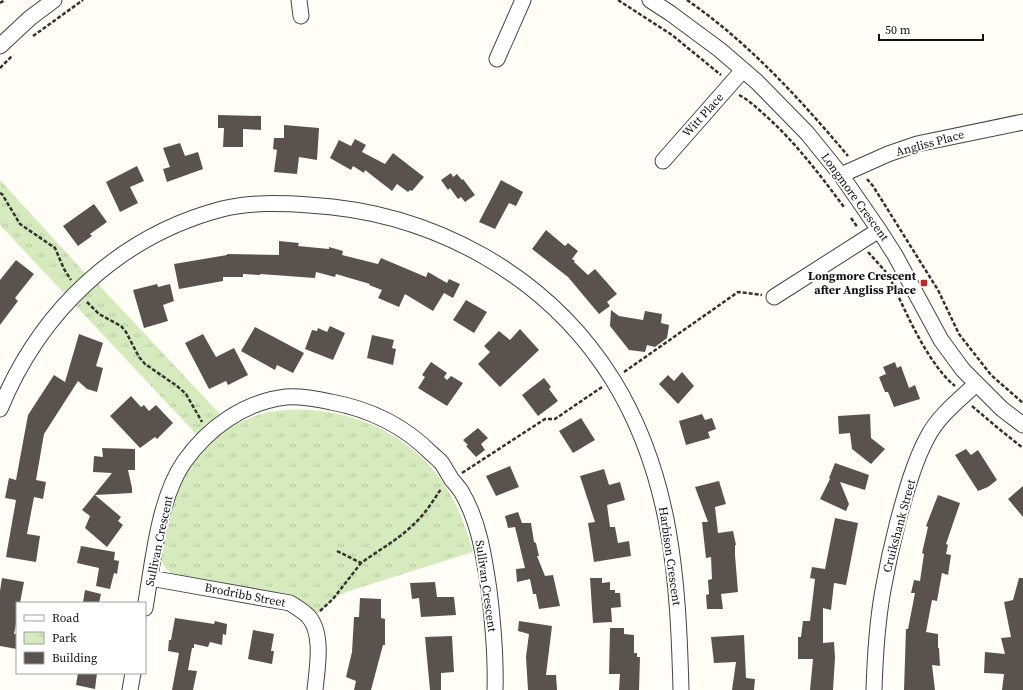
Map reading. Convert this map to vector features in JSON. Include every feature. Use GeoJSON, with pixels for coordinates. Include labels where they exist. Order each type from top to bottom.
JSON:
{"type":"FeatureCollection","features":[{"type":"Feature","properties":{"kind":"street"},"geometry":{"type":"LineString","coordinates":[[0,46],[30,18],[54,0]]}},
{"type":"Feature","properties":{"kind":"street"},"geometry":{"type":"LineString","coordinates":[[299,0],[301,16]]}},
{"type":"Feature","properties":{"kind":"street"},"geometry":{"type":"LineString","coordinates":[[497,60],[523,0]]}},
{"type":"Feature","properties":{"kind":"street","name":"Longmore Crescent"},"geometry":{"type":"LineString","coordinates":[[650,0],[689,27],[743,70],[757,82],[807,133],[841,175],[880,230],[941,340],[963,370],[1002,409],[1023,426]]}},
{"type":"Feature","properties":{"kind":"street","name":"Witt Place"},"geometry":{"type":"LineString","coordinates":[[663,160],[743,70]]}},
{"type":"Feature","properties":{"kind":"street","name":"Angliss Place"},"geometry":{"type":"LineString","coordinates":[[841,175],[888,154],[917,144],[1023,122]]}},
{"type":"Feature","properties":{"kind":"street","name":"Harbison Crescent"},"geometry":{"type":"LineString","coordinates":[[0,409],[18,368],[42,333],[78,291],[99,271],[133,247],[187,220],[225,209],[263,203],[325,205],[375,213],[423,227],[446,236],[490,258],[530,286],[566,319],[597,357],[624,399],[645,445],[661,494],[667,520],[679,623],[681,690]]}},
{"type":"Feature","properties":{"kind":"street"},"geometry":{"type":"LineString","coordinates":[[774,297],[880,230]]}},
{"type":"Feature","properties":{"kind":"street","name":"Cruikshank Street"},"geometry":{"type":"LineString","coordinates":[[874,690],[875,650],[882,592],[902,505],[927,438],[940,419],[976,384]]}},
{"type":"Feature","properties":{"kind":"street","name":"Sullivan Crescent"},"geometry":{"type":"LineString","coordinates":[[146,602],[162,516],[170,488],[184,463],[202,440],[224,421],[248,407],[261,402],[287,397],[312,398],[349,405],[394,423],[420,441],[442,464],[461,490],[475,520],[484,553],[492,614],[495,690]]}},
{"type":"Feature","properties":{"kind":"street","name":"Brodribb Street"},"geometry":{"type":"LineString","coordinates":[[150,578],[290,603],[309,617],[316,631],[318,648],[315,690]]}},
{"type":"Feature","properties":{"kind":"street"},"geometry":{"type":"LineString","coordinates":[[130,690],[134,674]]}},
{"type":"Feature","properties":{"kind":"path"},"geometry":{"type":"LineString","coordinates":[[0,2],[5,0]]}},
{"type":"Feature","properties":{"kind":"path"},"geometry":{"type":"LineString","coordinates":[[29,39],[84,0]]}},
{"type":"Feature","properties":{"kind":"path"},"geometry":{"type":"LineString","coordinates":[[618,0],[672,35],[721,75],[720,80]]}},
{"type":"Feature","properties":{"kind":"path"},"geometry":{"type":"LineString","coordinates":[[0,68],[14,54]]}},
{"type":"Feature","properties":{"kind":"path"},"geometry":{"type":"LineString","coordinates":[[737,94],[747,99],[782,131],[816,170],[856,225],[854,232]]}},
{"type":"Feature","properties":{"kind":"path"},"geometry":{"type":"LineString","coordinates":[[0,193],[20,224],[55,248],[64,270],[78,291],[98,314],[122,326],[140,358],[186,394],[195,412],[205,426]]}},
{"type":"Feature","properties":{"kind":"path"},"geometry":{"type":"LineString","coordinates":[[866,250],[886,270],[920,340],[939,369],[954,386]]}},
{"type":"Feature","properties":{"kind":"path"},"geometry":{"type":"LineString","coordinates":[[319,612],[333,599],[361,563],[411,527],[422,515],[444,484],[545,419],[555,419],[738,292],[774,297]]}},
{"type":"Feature","properties":{"kind":"path"},"geometry":{"type":"LineString","coordinates":[[972,406],[1023,448]]}},
{"type":"Feature","properties":{"kind":"path"},"geometry":{"type":"LineString","coordinates":[[338,551],[361,563]]}},
{"type":"Feature","properties":{"kind":"green space"},"geometry":{"type":"Polygon","coordinates":[[[0,180],[85,273],[97,283],[221,415],[233,425],[252,417],[270,412],[314,410],[336,413],[378,427],[415,451],[438,476],[457,507],[473,552],[349,591],[336,597],[314,617],[175,576],[165,568],[161,559],[172,501],[185,473],[209,442],[196,434],[0,225],[0,180]]]}},
{"type":"Feature","properties":{"kind":"building"},"geometry":{"type":"Polygon","coordinates":[[[218,115],[261,116],[261,130],[243,129],[243,147],[223,147],[224,128],[218,128],[218,115]]]}},
{"type":"Feature","properties":{"kind":"building"},"geometry":{"type":"Polygon","coordinates":[[[284,125],[319,128],[317,160],[299,157],[297,174],[274,172],[277,150],[273,149],[274,138],[284,138],[284,125]]]}},
{"type":"Feature","properties":{"kind":"building"},"geometry":{"type":"Polygon","coordinates":[[[355,139],[366,145],[362,152],[385,164],[393,153],[424,177],[412,191],[410,190],[408,192],[397,184],[392,191],[365,170],[364,173],[353,166],[351,170],[330,158],[339,140],[351,146],[355,139]]]}},
{"type":"Feature","properties":{"kind":"building"},"geometry":{"type":"Polygon","coordinates":[[[180,143],[185,156],[198,152],[203,169],[167,182],[163,169],[170,167],[163,148],[180,143]]]}},
{"type":"Feature","properties":{"kind":"building"},"geometry":{"type":"Polygon","coordinates":[[[137,166],[144,181],[130,187],[138,203],[120,212],[106,182],[137,166]]]}},
{"type":"Feature","properties":{"kind":"building"},"geometry":{"type":"Polygon","coordinates":[[[451,173],[453,177],[457,174],[462,180],[463,179],[475,195],[465,202],[461,197],[458,199],[450,188],[448,190],[441,180],[451,173]]]}},
{"type":"Feature","properties":{"kind":"building"},"geometry":{"type":"Polygon","coordinates":[[[501,180],[523,192],[516,206],[509,203],[495,229],[479,222],[501,180]]]}},
{"type":"Feature","properties":{"kind":"building"},"geometry":{"type":"Polygon","coordinates":[[[94,204],[107,222],[90,234],[92,236],[78,246],[63,226],[94,204]]]}},
{"type":"Feature","properties":{"kind":"building"},"geometry":{"type":"Polygon","coordinates":[[[546,230],[565,246],[568,243],[578,251],[572,259],[575,261],[574,262],[588,275],[595,269],[617,294],[607,302],[610,306],[599,314],[568,277],[532,249],[546,230]]]}},
{"type":"Feature","properties":{"kind":"building"},"geometry":{"type":"Polygon","coordinates":[[[279,241],[299,243],[298,246],[329,249],[329,247],[343,251],[342,255],[378,264],[381,258],[426,277],[428,272],[447,283],[449,279],[460,284],[453,298],[444,293],[433,311],[405,294],[399,307],[378,298],[382,290],[369,285],[370,284],[336,274],[335,277],[316,272],[315,278],[243,274],[243,277],[223,277],[223,281],[179,289],[174,264],[227,254],[279,255],[279,241]]]}},
{"type":"Feature","properties":{"kind":"building"},"geometry":{"type":"Polygon","coordinates":[[[16,260],[34,274],[15,298],[18,301],[0,325],[0,280],[16,260]]]}},
{"type":"Feature","properties":{"kind":"building"},"geometry":{"type":"Polygon","coordinates":[[[157,284],[158,287],[170,284],[174,301],[163,305],[168,321],[144,328],[133,290],[157,284]]]}},
{"type":"Feature","properties":{"kind":"building"},"geometry":{"type":"Polygon","coordinates":[[[466,300],[487,312],[474,333],[453,320],[466,300]]]}},
{"type":"Feature","properties":{"kind":"building"},"geometry":{"type":"Polygon","coordinates":[[[611,310],[619,316],[643,320],[645,311],[662,314],[661,323],[669,325],[667,338],[655,347],[647,345],[645,352],[629,350],[610,326],[611,310]]]}},
{"type":"Feature","properties":{"kind":"building"},"geometry":{"type":"Polygon","coordinates":[[[330,326],[345,333],[333,360],[305,349],[312,330],[317,331],[318,328],[327,332],[330,326]]]}},
{"type":"Feature","properties":{"kind":"building"},"geometry":{"type":"Polygon","coordinates":[[[255,327],[304,353],[293,373],[277,365],[275,370],[241,351],[255,327]]]}},
{"type":"Feature","properties":{"kind":"building"},"geometry":{"type":"Polygon","coordinates":[[[520,329],[539,350],[500,387],[478,364],[490,352],[484,346],[499,331],[510,340],[520,329]]]}},
{"type":"Feature","properties":{"kind":"building"},"geometry":{"type":"Polygon","coordinates":[[[79,334],[103,343],[96,366],[103,368],[97,392],[87,389],[78,381],[44,434],[36,480],[46,482],[43,499],[34,497],[27,534],[40,536],[36,562],[6,557],[16,500],[5,498],[9,478],[16,480],[28,415],[54,375],[65,382],[79,334]]]}},
{"type":"Feature","properties":{"kind":"building"},"geometry":{"type":"Polygon","coordinates":[[[203,334],[216,357],[234,348],[248,375],[228,385],[226,381],[209,389],[185,343],[203,334]]]}},
{"type":"Feature","properties":{"kind":"building"},"geometry":{"type":"Polygon","coordinates":[[[372,335],[394,340],[392,348],[396,349],[393,365],[367,358],[372,335]]]}},
{"type":"Feature","properties":{"kind":"building"},"geometry":{"type":"Polygon","coordinates":[[[431,362],[447,373],[444,377],[447,380],[451,376],[463,383],[447,406],[418,388],[425,377],[422,375],[431,362]]]}},
{"type":"Feature","properties":{"kind":"building"},"geometry":{"type":"Polygon","coordinates":[[[895,362],[897,368],[901,366],[909,388],[915,385],[920,399],[894,407],[888,392],[885,392],[879,377],[886,374],[883,367],[895,362]]]}},
{"type":"Feature","properties":{"kind":"building"},"geometry":{"type":"Polygon","coordinates":[[[682,372],[694,386],[678,404],[659,384],[668,375],[674,381],[682,372]]]}},
{"type":"Feature","properties":{"kind":"building"},"geometry":{"type":"Polygon","coordinates":[[[544,378],[551,387],[549,389],[558,401],[538,416],[522,395],[544,378]]]}},
{"type":"Feature","properties":{"kind":"building"},"geometry":{"type":"Polygon","coordinates":[[[131,396],[141,407],[144,405],[149,411],[156,405],[173,423],[157,439],[155,437],[140,448],[110,416],[131,396]]]}},
{"type":"Feature","properties":{"kind":"building"},"geometry":{"type":"Polygon","coordinates":[[[702,414],[705,420],[712,418],[716,429],[708,432],[710,438],[686,445],[679,421],[702,414]]]}},
{"type":"Feature","properties":{"kind":"building"},"geometry":{"type":"Polygon","coordinates":[[[870,414],[871,438],[885,449],[871,464],[852,449],[850,433],[839,434],[838,416],[870,414]]]}},
{"type":"Feature","properties":{"kind":"building"},"geometry":{"type":"Polygon","coordinates":[[[581,418],[595,440],[573,453],[559,431],[581,418]]]}},
{"type":"Feature","properties":{"kind":"building"},"geometry":{"type":"Polygon","coordinates":[[[478,428],[488,438],[481,444],[485,450],[476,457],[466,446],[468,445],[463,440],[478,428]]]}},
{"type":"Feature","properties":{"kind":"building"},"geometry":{"type":"Polygon","coordinates":[[[102,448],[135,449],[135,470],[128,470],[132,493],[95,495],[121,517],[118,521],[123,525],[107,547],[85,528],[90,516],[82,510],[112,473],[93,472],[94,456],[103,457],[102,448]]]}},
{"type":"Feature","properties":{"kind":"building"},"geometry":{"type":"Polygon","coordinates":[[[966,449],[971,455],[978,450],[997,480],[988,487],[978,491],[955,455],[966,449]]]}},
{"type":"Feature","properties":{"kind":"building"},"geometry":{"type":"Polygon","coordinates":[[[835,463],[869,475],[865,490],[840,482],[849,504],[846,511],[820,499],[830,479],[829,478],[835,463]]]}},
{"type":"Feature","properties":{"kind":"building"},"geometry":{"type":"Polygon","coordinates":[[[510,466],[519,487],[496,496],[486,476],[510,466]]]}},
{"type":"Feature","properties":{"kind":"building"},"geometry":{"type":"Polygon","coordinates":[[[604,469],[609,485],[620,482],[625,500],[607,505],[610,527],[615,527],[618,543],[629,541],[631,556],[594,562],[588,523],[595,522],[580,476],[604,469]]]}},
{"type":"Feature","properties":{"kind":"building"},"geometry":{"type":"Polygon","coordinates":[[[719,481],[726,504],[715,507],[718,533],[733,531],[736,545],[735,555],[738,592],[721,594],[723,609],[707,609],[706,595],[709,594],[708,580],[712,579],[711,557],[706,558],[702,522],[708,522],[695,487],[719,481]]]}},
{"type":"Feature","properties":{"kind":"building"},"geometry":{"type":"Polygon","coordinates":[[[1023,486],[1023,517],[1008,499],[1023,486]]]}},
{"type":"Feature","properties":{"kind":"building"},"geometry":{"type":"Polygon","coordinates":[[[938,495],[960,503],[946,544],[948,545],[946,554],[951,555],[948,575],[942,573],[937,601],[932,600],[926,632],[938,634],[940,666],[932,665],[935,690],[904,690],[906,629],[908,629],[915,593],[911,593],[914,580],[920,581],[924,554],[922,553],[928,527],[926,526],[938,495]]]}},
{"type":"Feature","properties":{"kind":"building"},"geometry":{"type":"Polygon","coordinates":[[[518,512],[522,523],[531,523],[534,542],[536,543],[539,556],[537,556],[545,576],[553,575],[560,606],[539,609],[536,594],[533,594],[530,579],[517,582],[516,569],[525,568],[515,527],[508,528],[505,516],[518,512]]]}},
{"type":"Feature","properties":{"kind":"building"},"geometry":{"type":"Polygon","coordinates":[[[835,518],[858,523],[846,585],[834,583],[831,610],[823,608],[823,643],[834,642],[835,658],[833,690],[810,690],[813,659],[798,659],[798,637],[801,637],[803,621],[810,621],[815,579],[810,578],[812,567],[825,569],[835,518]]]}},
{"type":"Feature","properties":{"kind":"building"},"geometry":{"type":"Polygon","coordinates":[[[81,546],[115,552],[114,560],[119,561],[117,574],[114,573],[110,589],[96,586],[99,568],[77,563],[81,546]]]}},
{"type":"Feature","properties":{"kind":"building"},"geometry":{"type":"Polygon","coordinates":[[[2,578],[24,582],[20,602],[16,602],[16,624],[14,634],[16,634],[16,649],[0,646],[0,591],[2,578]]]}},
{"type":"Feature","properties":{"kind":"building"},"geometry":{"type":"Polygon","coordinates":[[[590,578],[602,578],[602,583],[610,582],[610,590],[615,590],[615,593],[620,593],[621,607],[611,608],[612,622],[593,623],[590,578]]]}},
{"type":"Feature","properties":{"kind":"building"},"geometry":{"type":"Polygon","coordinates":[[[1019,578],[1023,578],[1023,690],[1002,690],[1004,674],[984,673],[985,652],[1005,654],[1001,638],[1011,637],[1004,602],[1013,600],[1019,578]]]}},
{"type":"Feature","properties":{"kind":"building"},"geometry":{"type":"Polygon","coordinates":[[[435,582],[437,597],[454,597],[456,615],[421,617],[419,598],[412,599],[410,583],[435,582]]]}},
{"type":"Feature","properties":{"kind":"building"},"geometry":{"type":"Polygon","coordinates":[[[85,590],[101,594],[99,602],[83,602],[85,590]]]}},
{"type":"Feature","properties":{"kind":"building"},"geometry":{"type":"Polygon","coordinates":[[[360,598],[381,599],[381,618],[385,619],[385,645],[383,645],[371,690],[354,690],[356,681],[346,677],[352,652],[354,617],[359,617],[360,598]]]}},
{"type":"Feature","properties":{"kind":"building"},"geometry":{"type":"Polygon","coordinates":[[[175,618],[214,624],[215,621],[227,624],[226,635],[223,634],[222,645],[210,642],[208,647],[194,644],[188,670],[197,671],[193,690],[172,690],[179,653],[168,651],[169,640],[171,640],[175,618]]]}},
{"type":"Feature","properties":{"kind":"building"},"geometry":{"type":"Polygon","coordinates":[[[519,621],[552,626],[546,675],[556,675],[557,690],[528,690],[526,657],[529,634],[518,631],[519,621]]]}},
{"type":"Feature","properties":{"kind":"building"},"geometry":{"type":"Polygon","coordinates":[[[610,628],[624,628],[624,634],[634,635],[634,653],[637,653],[637,657],[640,657],[639,690],[619,690],[620,674],[609,674],[610,628]]]}},
{"type":"Feature","properties":{"kind":"building"},"geometry":{"type":"Polygon","coordinates":[[[253,630],[274,634],[271,651],[274,651],[272,664],[248,659],[253,630]]]}},
{"type":"Feature","properties":{"kind":"building"},"geometry":{"type":"Polygon","coordinates":[[[744,635],[746,678],[755,679],[754,690],[732,690],[736,662],[714,663],[711,637],[744,635]]]}},
{"type":"Feature","properties":{"kind":"building"},"geometry":{"type":"Polygon","coordinates":[[[452,636],[454,672],[441,673],[441,690],[430,690],[425,637],[452,636]]]}},
{"type":"Feature","properties":{"kind":"building"},"geometry":{"type":"Polygon","coordinates":[[[78,674],[97,674],[95,689],[76,685],[78,674]]]}},
{"type":"Feature","properties":{"kind":"place","name":"Longmore Crescent after Angliss Place"},"geometry":{"type":"Point","coordinates":[924,283]}}]}
